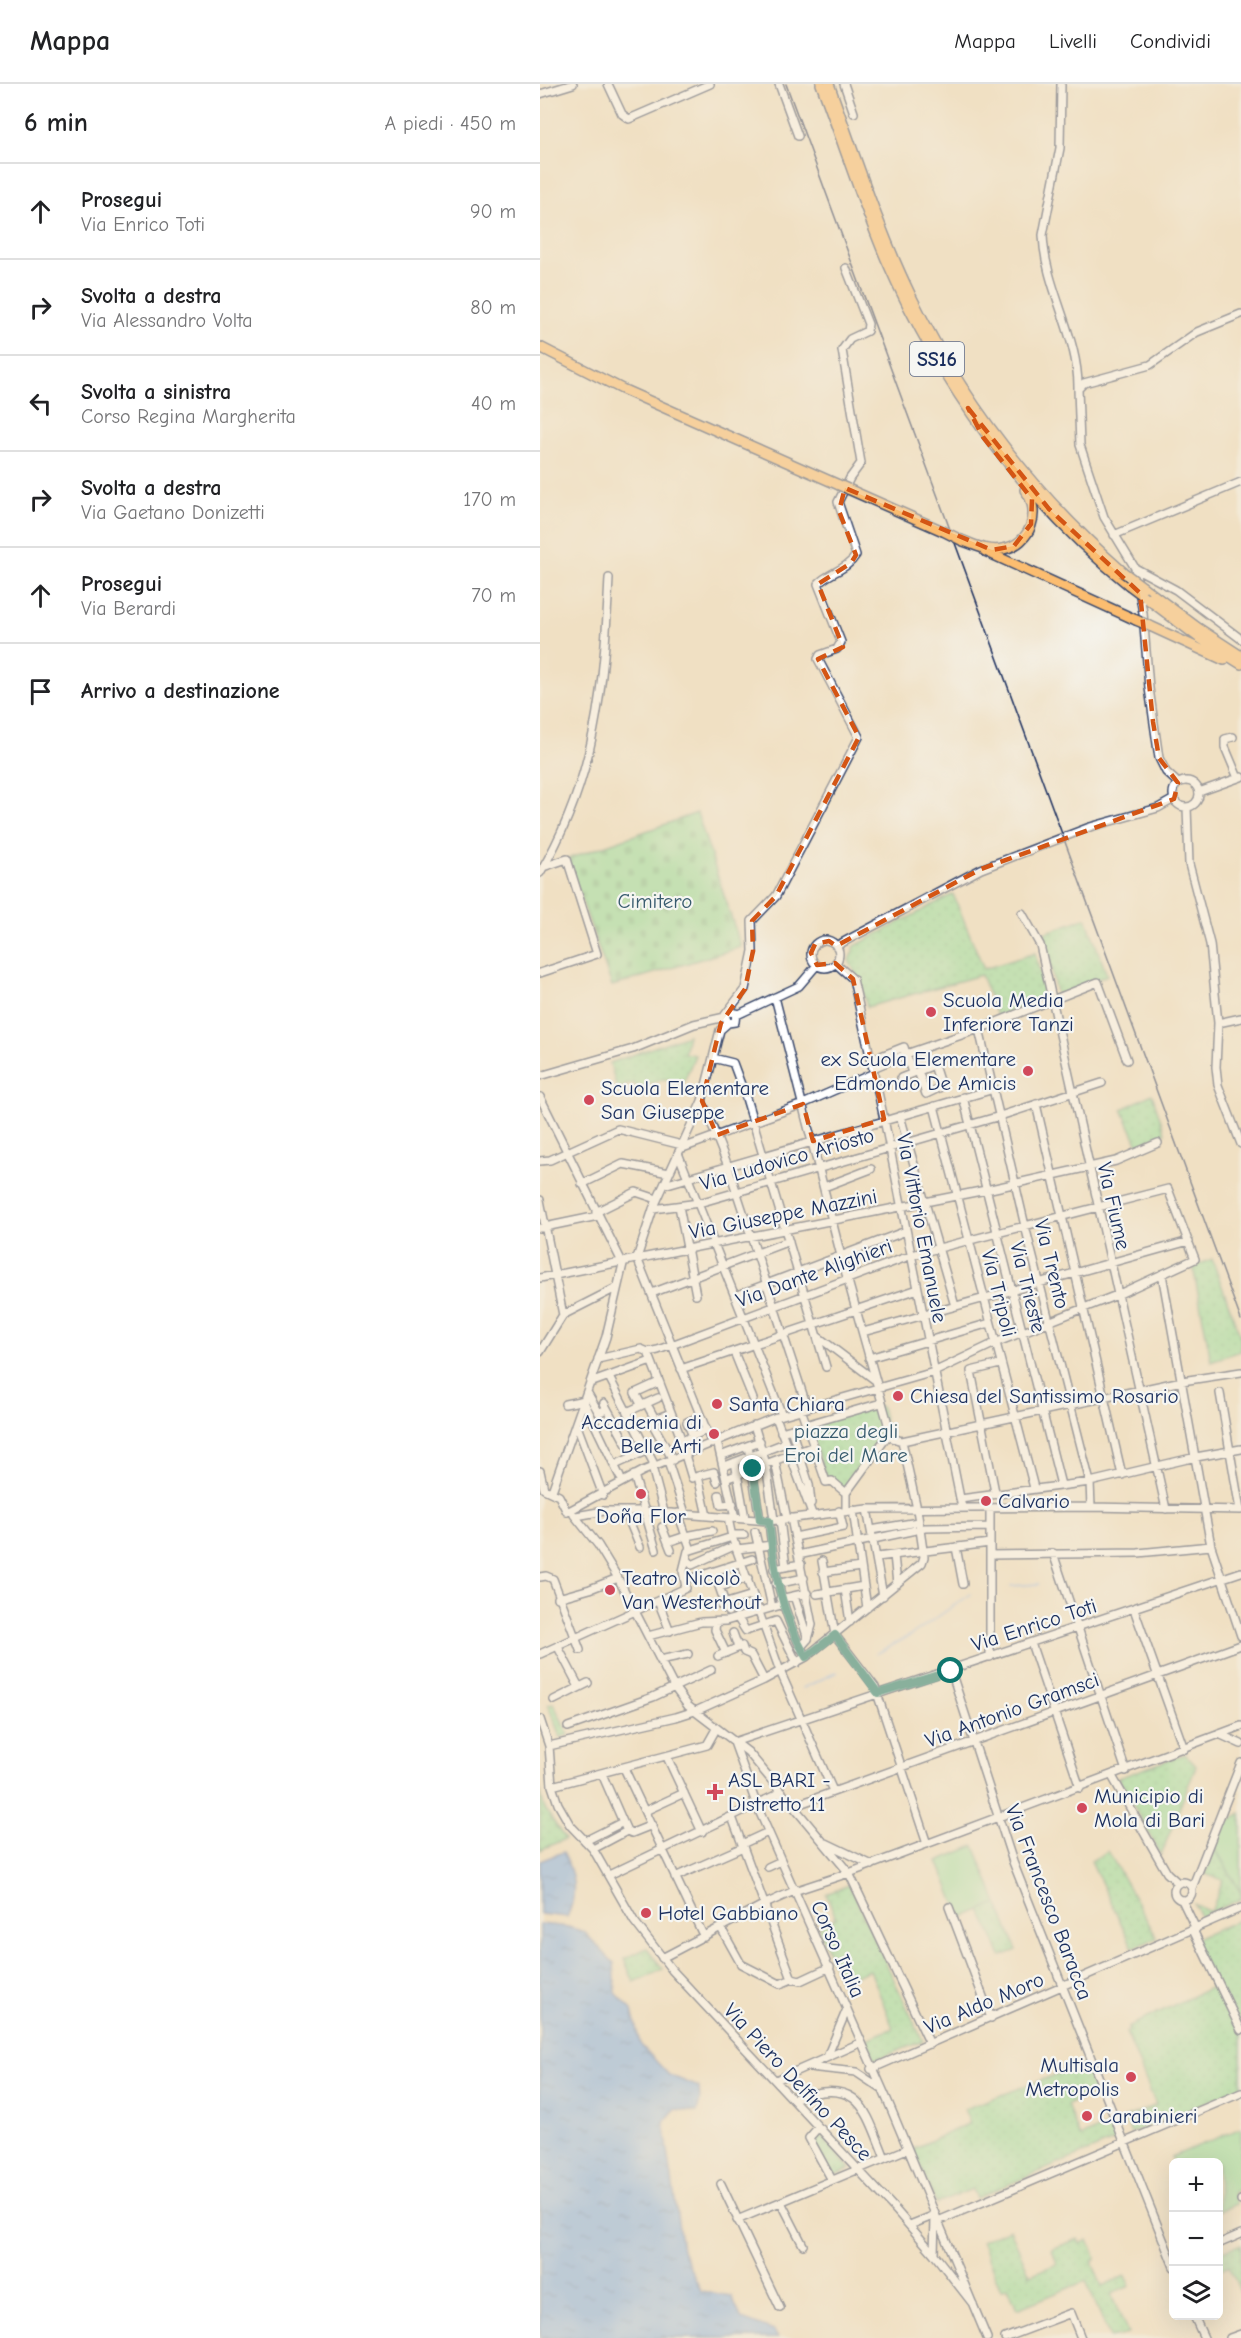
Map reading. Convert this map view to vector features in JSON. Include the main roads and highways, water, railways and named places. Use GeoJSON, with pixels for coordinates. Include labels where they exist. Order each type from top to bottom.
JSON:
{"type":"FeatureCollection","features":[{"type":"Feature","properties":{"kind":"highway","name":"SS16"},"geometry":{"type":"LineString","coordinates":[[821,84],[886,260],[919,328],[968,408],[1008,461],[1049,509],[1084,545],[1129,585],[1241,666]]}},
{"type":"Feature","properties":{"kind":"highway","name":"SS16"},"geometry":{"type":"LineString","coordinates":[[829,84],[897,264],[952,371],[1017,463],[1058,509],[1123,572],[1198,628],[1241,656]]}},
{"type":"Feature","properties":{"kind":"highway"},"geometry":{"type":"LineString","coordinates":[[540,348],[622,388],[1136,620],[1148,629],[1241,666]]}},
{"type":"Feature","properties":{"kind":"highway"},"geometry":{"type":"LineString","coordinates":[[962,540],[992,550],[1014,546],[1025,536],[1034,511],[1032,499],[983,437],[968,408]]}},
{"type":"Feature","properties":{"kind":"water"},"geometry":{"type":"Polygon","coordinates":[[[563,1852],[570,1868],[573,1884],[573,1900],[570,1909],[567,1917],[540,1914],[540,1861],[563,1852]]]}},
{"type":"Feature","properties":{"kind":"water"},"geometry":{"type":"Polygon","coordinates":[[[540,1924],[569,1927],[584,1932],[614,1963],[616,1993],[632,2010],[640,2044],[669,2075],[699,2087],[700,2101],[697,2112],[675,2109],[664,2122],[682,2250],[701,2291],[731,2296],[742,2319],[774,2331],[778,2338],[540,2338],[540,1924]]]}},
{"type":"Feature","properties":{"kind":"waterway"},"geometry":{"type":"LineString","coordinates":[[1011,1586],[1039,1584]]}},
{"type":"Feature","properties":{"kind":"waterway"},"geometry":{"type":"LineString","coordinates":[[876,1654],[911,1635],[971,1594]]}},
{"type":"Feature","properties":{"kind":"waterway"},"geometry":{"type":"LineString","coordinates":[[803,1688],[837,1672]]}},
{"type":"Feature","properties":{"kind":"railway"},"geometry":{"type":"LineString","coordinates":[[786,84],[1241,1320]]}},
{"type":"Feature","properties":{"kind":"place","name":"Scuola Media Inferiore Tanzi"},"geometry":{"type":"Point","coordinates":[931,1012]}},
{"type":"Feature","properties":{"kind":"place","name":"ex Scuola Elementare Edmondo De Amicis"},"geometry":{"type":"Point","coordinates":[1028,1071]}},
{"type":"Feature","properties":{"kind":"place","name":"Scuola Elementare San Giuseppe"},"geometry":{"type":"Point","coordinates":[589,1100]}},
{"type":"Feature","properties":{"kind":"place","name":"Chiesa del Santissimo Rosario"},"geometry":{"type":"Point","coordinates":[898,1396]}},
{"type":"Feature","properties":{"kind":"place","name":"Santa Chiara"},"geometry":{"type":"Point","coordinates":[717,1404]}},
{"type":"Feature","properties":{"kind":"place","name":"Accademia di Belle Arti"},"geometry":{"type":"Point","coordinates":[714,1434]}},
{"type":"Feature","properties":{"kind":"place","name":"Doña Flor"},"geometry":{"type":"Point","coordinates":[641,1494]}},
{"type":"Feature","properties":{"kind":"place","name":"Calvario"},"geometry":{"type":"Point","coordinates":[986,1501]}},
{"type":"Feature","properties":{"kind":"place","name":"Teatro Nicolò Van Westerhout"},"geometry":{"type":"Point","coordinates":[610,1590]}},
{"type":"Feature","properties":{"kind":"place","name":"ASL BARI - Distretto 11"},"geometry":{"type":"Point","coordinates":[715,1792]}},
{"type":"Feature","properties":{"kind":"place","name":"Municipio di Mola di Bari"},"geometry":{"type":"Point","coordinates":[1082,1808]}},
{"type":"Feature","properties":{"kind":"place","name":"Hotel Gabbiano"},"geometry":{"type":"Point","coordinates":[646,1913]}},
{"type":"Feature","properties":{"kind":"place","name":"Multisala Metropolis"},"geometry":{"type":"Point","coordinates":[1131,2077]}},
{"type":"Feature","properties":{"kind":"place","name":"Carabinieri"},"geometry":{"type":"Point","coordinates":[1087,2116]}},
{"type":"Feature","properties":{"kind":"park label","name":"Cimitero"},"geometry":{"type":"Point","coordinates":[655,901]}},
{"type":"Feature","properties":{"kind":"park label","name":"piazza degli Eroi del Mare"},"geometry":{"type":"Point","coordinates":[846,1443]}}]}
